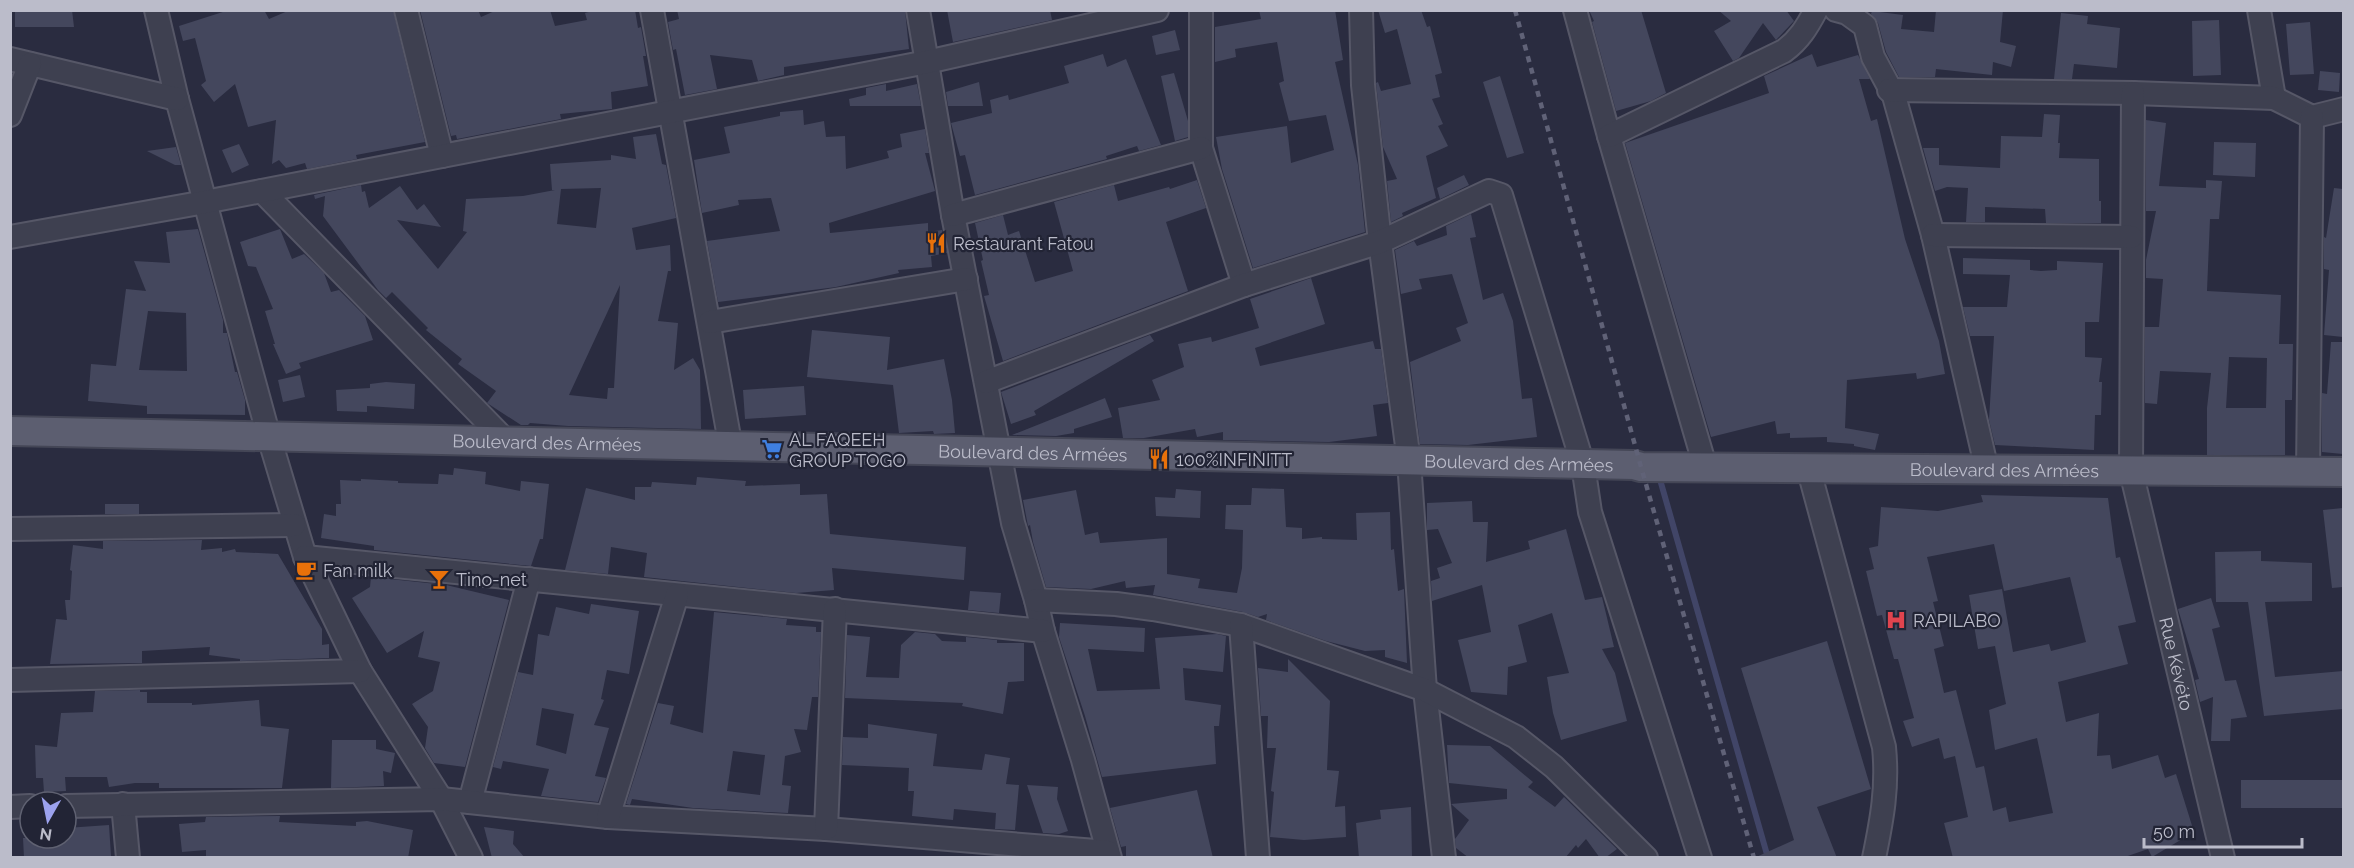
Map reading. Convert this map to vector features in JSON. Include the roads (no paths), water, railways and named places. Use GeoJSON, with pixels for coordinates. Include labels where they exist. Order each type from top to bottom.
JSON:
{"type":"FeatureCollection","features":[{"type":"Feature","properties":{"kind":"main road","name":"Boulevard des Armées"},"geometry":{"type":"LineString","coordinates":[[10,431],[1583,465],[2343,472]]}},
{"type":"Feature","properties":{"kind":"street"},"geometry":{"type":"LineString","coordinates":[[406,10],[442,156]]}},
{"type":"Feature","properties":{"kind":"street"},"geometry":{"type":"LineString","coordinates":[[652,10],[731,448]]}},
{"type":"Feature","properties":{"kind":"street"},"geometry":{"type":"LineString","coordinates":[[78,806],[441,799],[608,817],[826,829],[1109,855],[1013,523],[953,216],[918,10]]}},
{"type":"Feature","properties":{"kind":"street"},"geometry":{"type":"LineString","coordinates":[[1201,10],[1201,148],[1244,285]]}},
{"type":"Feature","properties":{"kind":"street"},"geometry":{"type":"LineString","coordinates":[[1361,10],[1363,85],[1380,242],[1409,461],[1425,690],[1444,858]]}},
{"type":"Feature","properties":{"kind":"street"},"geometry":{"type":"LineString","coordinates":[[1575,10],[1609,136],[1705,466]]}},
{"type":"Feature","properties":{"kind":"street"},"geometry":{"type":"LineString","coordinates":[[1609,136],[1784,51],[1804,32],[1816,10]]}},
{"type":"Feature","properties":{"kind":"street"},"geometry":{"type":"LineString","coordinates":[[1836,10],[1847,13],[1865,26],[1873,57],[1894,96],[1933,235],[1987,470]]}},
{"type":"Feature","properties":{"kind":"street"},"geometry":{"type":"LineString","coordinates":[[2259,10],[2274,98]]}},
{"type":"Feature","properties":{"kind":"street"},"geometry":{"type":"LineString","coordinates":[[163,12],[177,99],[269,437],[305,557],[360,671],[441,799],[471,858]]}},
{"type":"Feature","properties":{"kind":"street"},"geometry":{"type":"LineString","coordinates":[[10,237],[205,202],[927,62],[1144,12]]}},
{"type":"Feature","properties":{"kind":"street"},"geometry":{"type":"LineString","coordinates":[[10,115],[20,62],[177,99]]}},
{"type":"Feature","properties":{"kind":"street"},"geometry":{"type":"LineString","coordinates":[[1889,90],[2133,93],[2274,98],[2312,117],[2343,108]]}},
{"type":"Feature","properties":{"kind":"street","name":"Rue Kévéto"},"geometry":{"type":"LineString","coordinates":[[2133,93],[2131,471],[2220,857]]}},
{"type":"Feature","properties":{"kind":"street"},"geometry":{"type":"LineString","coordinates":[[2308,472],[2312,117]]}},
{"type":"Feature","properties":{"kind":"street"},"geometry":{"type":"LineString","coordinates":[[953,216],[1201,148]]}},
{"type":"Feature","properties":{"kind":"street"},"geometry":{"type":"LineString","coordinates":[[262,190],[505,440]]}},
{"type":"Feature","properties":{"kind":"street"},"geometry":{"type":"LineString","coordinates":[[986,382],[1244,285],[1380,242],[1489,191],[1501,195],[1583,465],[1590,512],[1700,858]]}},
{"type":"Feature","properties":{"kind":"street"},"geometry":{"type":"LineString","coordinates":[[1933,235],[2131,237]]}},
{"type":"Feature","properties":{"kind":"street"},"geometry":{"type":"LineString","coordinates":[[710,322],[966,279]]}},
{"type":"Feature","properties":{"kind":"street"},"geometry":{"type":"LineString","coordinates":[[1808,467],[1884,747],[1887,776],[1884,807],[1874,858]]}},
{"type":"Feature","properties":{"kind":"street"},"geometry":{"type":"LineString","coordinates":[[10,529],[294,525]]}},
{"type":"Feature","properties":{"kind":"street"},"geometry":{"type":"LineString","coordinates":[[305,557],[1043,631]]}},
{"type":"Feature","properties":{"kind":"street"},"geometry":{"type":"LineString","coordinates":[[470,802],[529,579]]}},
{"type":"Feature","properties":{"kind":"street"},"geometry":{"type":"LineString","coordinates":[[608,817],[677,595]]}},
{"type":"Feature","properties":{"kind":"street"},"geometry":{"type":"LineString","coordinates":[[1036,600],[1144,608],[1241,625],[1425,690],[1516,737],[1554,767],[1646,858]]}},
{"type":"Feature","properties":{"kind":"street"},"geometry":{"type":"LineString","coordinates":[[826,829],[835,609]]}},
{"type":"Feature","properties":{"kind":"street"},"geometry":{"type":"LineString","coordinates":[[1241,625],[1258,858]]}},
{"type":"Feature","properties":{"kind":"street"},"geometry":{"type":"LineString","coordinates":[[10,680],[360,671]]}},
{"type":"Feature","properties":{"kind":"street"},"geometry":{"type":"LineString","coordinates":[[123,804],[128,858]]}},
{"type":"Feature","properties":{"kind":"waterway"},"geometry":{"type":"LineString","coordinates":[[1661,483],[1768,858]]}},
{"type":"Feature","properties":{"kind":"railway"},"geometry":{"type":"LineString","coordinates":[[1515,10],[1641,467],[1754,858]]}},
{"type":"Feature","properties":{"kind":"place","name":"Restaurant Fatou"},"geometry":{"type":"Point","coordinates":[936,243]}},
{"type":"Feature","properties":{"kind":"place","name":"AL FAQEEH GROUP TOGO"},"geometry":{"type":"Point","coordinates":[772,449]}},
{"type":"Feature","properties":{"kind":"place","name":"100%INFINITT"},"geometry":{"type":"Point","coordinates":[1159,459]}},
{"type":"Feature","properties":{"kind":"place","name":"Fan milk"},"geometry":{"type":"Point","coordinates":[306,570]}},
{"type":"Feature","properties":{"kind":"place","name":"Tino-net"},"geometry":{"type":"Point","coordinates":[439,579]}},
{"type":"Feature","properties":{"kind":"place","name":"RAPILABO"},"geometry":{"type":"Point","coordinates":[1896,620]}}]}
